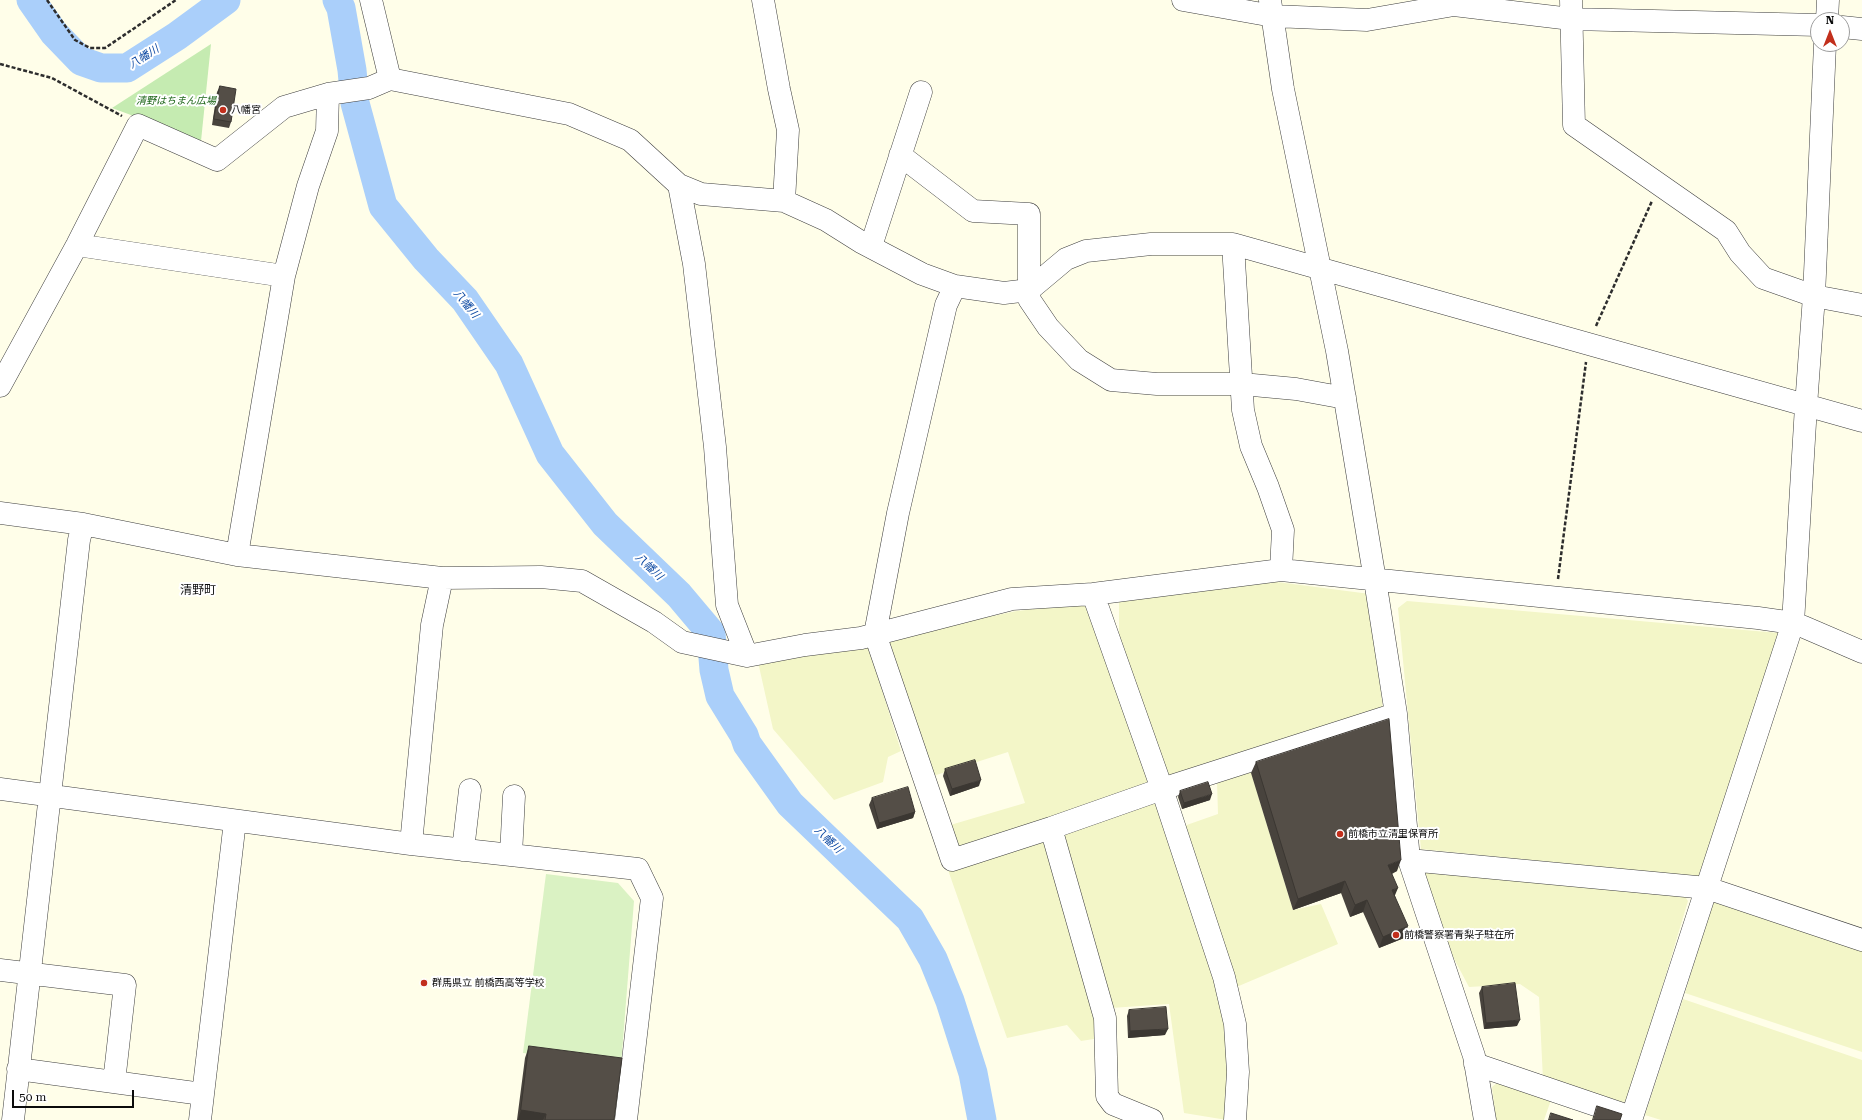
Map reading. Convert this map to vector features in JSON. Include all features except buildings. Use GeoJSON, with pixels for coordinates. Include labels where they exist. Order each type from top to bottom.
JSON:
{"type":"FeatureCollection","features":[{"type":"Feature","properties":{"kind":"street"},"geometry":{"type":"LineString","coordinates":[[371,0],[390,79]]}},
{"type":"Feature","properties":{"kind":"street"},"geometry":{"type":"LineString","coordinates":[[763,0],[788,130],[784,201]]}},
{"type":"Feature","properties":{"kind":"street"},"geometry":{"type":"LineString","coordinates":[[1183,0],[1271,8],[1367,20],[1454,5],[1571,10],[1810,25]]}},
{"type":"Feature","properties":{"kind":"street"},"geometry":{"type":"LineString","coordinates":[[1827,12],[1828,0]]}},
{"type":"Feature","properties":{"kind":"street"},"geometry":{"type":"LineString","coordinates":[[1271,8],[1283,89],[1345,398],[1375,580],[1396,714],[1409,860],[1474,1056],[1485,1120]]}},
{"type":"Feature","properties":{"kind":"street"},"geometry":{"type":"LineString","coordinates":[[1571,10],[1574,125],[1726,231],[1740,253],[1763,278],[1814,296],[1862,305]]}},
{"type":"Feature","properties":{"kind":"street"},"geometry":{"type":"LineString","coordinates":[[1850,28],[1862,29]]}},
{"type":"Feature","properties":{"kind":"street"},"geometry":{"type":"LineString","coordinates":[[1475,1064],[1631,1119],[1793,623],[1814,296],[1825,52]]}},
{"type":"Feature","properties":{"kind":"street"},"geometry":{"type":"LineString","coordinates":[[0,386],[77,245],[138,125],[217,160],[284,107],[334,93],[370,88],[390,79],[569,114],[630,140],[679,185],[701,194],[784,201],[826,220],[861,242],[922,274],[955,286],[1004,293],[1029,290],[1066,259],[1086,251],[1151,244],[1233,244],[1862,421]]}},
{"type":"Feature","properties":{"kind":"street"},"geometry":{"type":"LineString","coordinates":[[871,246],[921,92]]}},
{"type":"Feature","properties":{"kind":"street"},"geometry":{"type":"LineString","coordinates":[[237,555],[284,276],[308,186],[327,131],[334,93]]}},
{"type":"Feature","properties":{"kind":"street"},"geometry":{"type":"LineString","coordinates":[[900,155],[973,211],[1029,214],[1029,299],[1053,332],[1079,360],[1111,380],[1157,384],[1242,384],[1296,389],[1345,398]]}},
{"type":"Feature","properties":{"kind":"street"},"geometry":{"type":"LineString","coordinates":[[679,185],[694,264],[715,447],[727,605],[747,656]]}},
{"type":"Feature","properties":{"kind":"street"},"geometry":{"type":"LineString","coordinates":[[1233,244],[1243,410],[1251,446],[1283,530],[1281,570]]}},
{"type":"Feature","properties":{"kind":"street"},"geometry":{"type":"LineString","coordinates":[[77,245],[284,276]]}},
{"type":"Feature","properties":{"kind":"street"},"geometry":{"type":"LineString","coordinates":[[955,286],[946,305],[902,498],[875,634],[952,860],[1051,828],[1162,789],[1396,714]]}},
{"type":"Feature","properties":{"kind":"street"},"geometry":{"type":"LineString","coordinates":[[0,513],[83,524],[237,555],[442,578],[541,577],[582,581],[654,622],[682,642],[747,656],[861,638],[1012,599],[1093,594],[1281,570],[1758,618],[1793,623],[1862,652]]}},
{"type":"Feature","properties":{"kind":"street"},"geometry":{"type":"LineString","coordinates":[[13,1120],[49,795],[79,540],[83,524]]}},
{"type":"Feature","properties":{"kind":"street"},"geometry":{"type":"LineString","coordinates":[[410,844],[432,625],[442,578]]}},
{"type":"Feature","properties":{"kind":"street"},"geometry":{"type":"LineString","coordinates":[[1093,594],[1162,789],[1224,977],[1233,1016],[1238,1072],[1235,1120]]}},
{"type":"Feature","properties":{"kind":"street"},"geometry":{"type":"LineString","coordinates":[[0,789],[410,844],[638,868],[652,898],[626,1120]]}},
{"type":"Feature","properties":{"kind":"street"},"geometry":{"type":"LineString","coordinates":[[463,850],[470,790]]}},
{"type":"Feature","properties":{"kind":"street"},"geometry":{"type":"LineString","coordinates":[[511,855],[514,796]]}},
{"type":"Feature","properties":{"kind":"street"},"geometry":{"type":"LineString","coordinates":[[200,1120],[235,821]]}},
{"type":"Feature","properties":{"kind":"street"},"geometry":{"type":"LineString","coordinates":[[1051,828],[1105,1018],[1107,1096],[1113,1104],[1152,1120]]}},
{"type":"Feature","properties":{"kind":"street"},"geometry":{"type":"LineString","coordinates":[[1409,860],[1707,888],[1862,940]]}},
{"type":"Feature","properties":{"kind":"street"},"geometry":{"type":"LineString","coordinates":[[0,970],[125,985],[114,1082]]}},
{"type":"Feature","properties":{"kind":"street"},"geometry":{"type":"LineString","coordinates":[[18,1069],[202,1094]]}},
{"type":"Feature","properties":{"kind":"path"},"geometry":{"type":"LineString","coordinates":[[47,0],[76,40],[90,48],[105,48],[176,0]]}},
{"type":"Feature","properties":{"kind":"path"},"geometry":{"type":"LineString","coordinates":[[0,64],[52,78],[138,125]]}},
{"type":"Feature","properties":{"kind":"path"},"geometry":{"type":"LineString","coordinates":[[1555,598],[1588,345],[1660,184]]}},
{"type":"Feature","properties":{"kind":"green space","name":"清野はちまん広場"},"geometry":{"type":"Polygon","coordinates":[[[211,44],[201,141],[112,108],[211,44]]]}},
{"type":"Feature","properties":{"kind":"green space"},"geometry":{"type":"Polygon","coordinates":[[[1277,582],[1370,594],[1383,710],[1167,779],[1119,645],[1119,601],[1277,582]]]}},
{"type":"Feature","properties":{"kind":"green space"},"geometry":{"type":"Polygon","coordinates":[[[1407,601],[1779,633],[1700,877],[1421,849],[1398,608],[1407,601]]]}},
{"type":"Feature","properties":{"kind":"green space"},"geometry":{"type":"Polygon","coordinates":[[[1081,604],[1091,610],[1150,786],[954,853],[947,826],[1025,803],[1008,752],[930,777],[888,645],[892,637],[1017,611],[1081,604]]]}},
{"type":"Feature","properties":{"kind":"green space"},"geometry":{"type":"Polygon","coordinates":[[[867,642],[901,751],[888,757],[883,782],[834,800],[773,729],[758,662],[867,642]]]}},
{"type":"Feature","properties":{"kind":"green space"},"geometry":{"type":"Polygon","coordinates":[[[1250,769],[1293,910],[1321,904],[1338,944],[1234,988],[1181,827],[1218,814],[1217,781],[1250,769]]]}},
{"type":"Feature","properties":{"kind":"green space"},"geometry":{"type":"Polygon","coordinates":[[[1156,800],[1229,1023],[1227,1120],[1184,1113],[1169,1004],[1111,1008],[1060,833],[1156,800]]]}},
{"type":"Feature","properties":{"kind":"green space"},"geometry":{"type":"Polygon","coordinates":[[[1048,839],[1100,1038],[1081,1041],[1067,1025],[1007,1038],[948,870],[1048,839]]]}},
{"type":"Feature","properties":{"kind":"green space"},"geometry":{"type":"Polygon","coordinates":[[[1425,870],[1683,894],[1688,901],[1628,1101],[1617,1103],[1543,1080],[1539,997],[1520,984],[1469,987],[1451,953],[1430,898],[1425,870]]]}},
{"type":"Feature","properties":{"kind":"green space"},"geometry":{"type":"Polygon","coordinates":[[[546,874],[618,883],[634,901],[621,1065],[523,1053],[546,874]]]}},
{"type":"Feature","properties":{"kind":"green space"},"geometry":{"type":"Polygon","coordinates":[[[1718,901],[1862,949],[1862,1052],[1685,993],[1711,904],[1718,901]]]}},
{"type":"Feature","properties":{"kind":"green space"},"geometry":{"type":"Polygon","coordinates":[[[1683,999],[1862,1060],[1862,1120],[1661,1120],[1645,1115],[1683,999]]]}},
{"type":"Feature","properties":{"kind":"green space"},"geometry":{"type":"Polygon","coordinates":[[[1502,1079],[1552,1097],[1544,1120],[1496,1120],[1492,1087],[1502,1079]]]}},
{"type":"Feature","properties":{"kind":"waterway","name":"八幡川"},"geometry":{"type":"LineString","coordinates":[[31,0],[54,33],[81,61],[101,68],[127,68],[177,36],[226,0]]}},
{"type":"Feature","properties":{"kind":"waterway","name":"八幡川"},"geometry":{"type":"LineString","coordinates":[[337,0],[341,8],[352,70],[355,103],[383,206],[426,259],[465,300],[509,364],[550,454],[605,524],[679,595],[711,633],[714,670],[720,696],[744,735],[747,744],[790,804],[910,919],[933,959],[950,1001],[973,1073],[982,1120]]}},
{"type":"Feature","properties":{"kind":"place","name":"八幡宮"},"geometry":{"type":"Point","coordinates":[223,110]}},
{"type":"Feature","properties":{"kind":"place","name":"前橋市立清里保育所"},"geometry":{"type":"Point","coordinates":[1340,834]}},
{"type":"Feature","properties":{"kind":"place","name":"前橋警察署青梨子駐在所"},"geometry":{"type":"Point","coordinates":[1396,935]}},
{"type":"Feature","properties":{"kind":"place","name":"群馬県立 前橋西高等学校"},"geometry":{"type":"Point","coordinates":[424,983]}},
{"type":"Feature","properties":{"kind":"district","name":"清野町"},"geometry":{"type":"Point","coordinates":[198,590]}}]}
